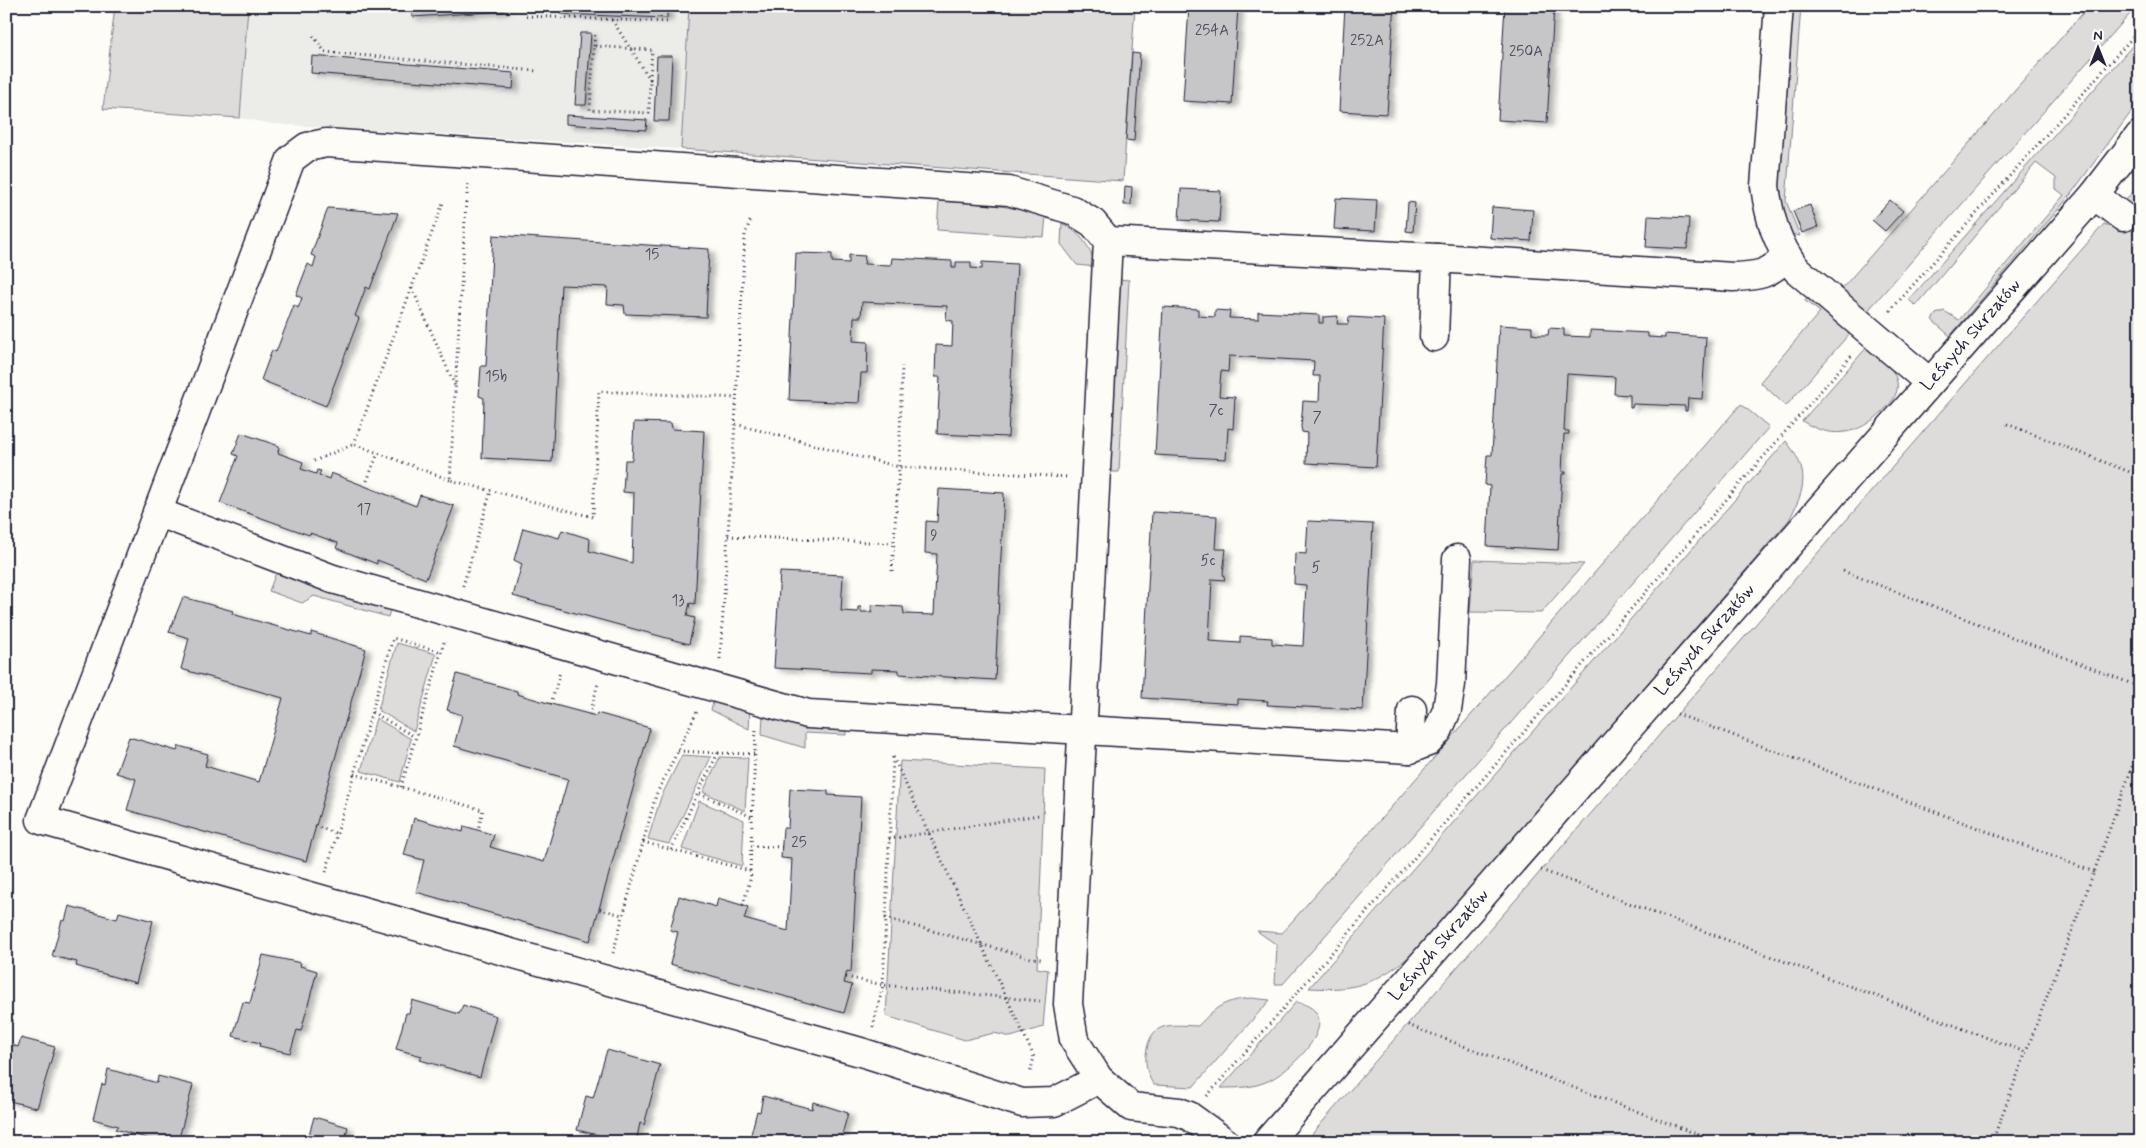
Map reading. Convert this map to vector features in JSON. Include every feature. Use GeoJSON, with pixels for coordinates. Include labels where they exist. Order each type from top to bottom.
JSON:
{"type":"FeatureCollection","features":[{"type":"Feature","properties":{"kind":"street"},"geometry":{"type":"LineString","coordinates":[[1779,6],[1765,186],[1768,210],[1776,235],[1786,257],[1797,270],[1929,382]]}},
{"type":"Feature","properties":{"kind":"street","name":"Leśnych Skrzatów"},"geometry":{"type":"LineString","coordinates":[[1267,1142],[2094,195],[2140,136]]}},
{"type":"Feature","properties":{"kind":"street"},"geometry":{"type":"LineString","coordinates":[[1099,1079],[1054,1102],[1022,1103],[864,1053],[41,820],[157,512],[202,399],[291,159],[307,146],[326,143],[1009,191],[1072,210],[1093,223],[1108,241],[1068,1004],[1074,1040],[1099,1079],[1131,1107],[1179,1112],[1189,1116],[1225,1142]]}},
{"type":"Feature","properties":{"kind":"street"},"geometry":{"type":"LineString","coordinates":[[2094,195],[2123,218]]}},
{"type":"Feature","properties":{"kind":"street"},"geometry":{"type":"LineString","coordinates":[[1108,241],[1732,276],[1760,276],[1776,268],[1786,257]]}},
{"type":"Feature","properties":{"kind":"street"},"geometry":{"type":"LineString","coordinates":[[1434,337],[1437,258]]}},
{"type":"Feature","properties":{"kind":"street"},"geometry":{"type":"LineString","coordinates":[[157,512],[450,626],[718,689],[808,714],[1410,749],[1428,742],[1438,732],[1447,710],[1451,684],[1457,559]]}},
{"type":"Feature","properties":{"kind":"street"},"geometry":{"type":"LineString","coordinates":[[1410,749],[1412,710]]}},
{"type":"Feature","properties":{"kind":"path"},"geometry":{"type":"LineString","coordinates":[[526,16],[670,22]]}},
{"type":"Feature","properties":{"kind":"path"},"geometry":{"type":"LineString","coordinates":[[612,20],[650,79]]}},
{"type":"Feature","properties":{"kind":"path"},"geometry":{"type":"LineString","coordinates":[[1889,313],[2140,29]]}},
{"type":"Feature","properties":{"kind":"path"},"geometry":{"type":"LineString","coordinates":[[594,46],[652,50],[649,113],[590,110],[594,46],[595,33]]}},
{"type":"Feature","properties":{"kind":"path"},"geometry":{"type":"LineString","coordinates":[[313,36],[325,52],[537,71]]}},
{"type":"Feature","properties":{"kind":"path"},"geometry":{"type":"LineString","coordinates":[[354,444],[444,200]]}},
{"type":"Feature","properties":{"kind":"path"},"geometry":{"type":"LineString","coordinates":[[450,480],[466,202]]}},
{"type":"Feature","properties":{"kind":"path"},"geometry":{"type":"LineString","coordinates":[[718,689],[745,235],[750,221]]}},
{"type":"Feature","properties":{"kind":"path"},"geometry":{"type":"LineString","coordinates":[[412,288],[456,388]]}},
{"type":"Feature","properties":{"kind":"path"},"geometry":{"type":"LineString","coordinates":[[1214,1088],[1856,350]]}},
{"type":"Feature","properties":{"kind":"path"},"geometry":{"type":"LineString","coordinates":[[892,571],[899,467],[902,366]]}},
{"type":"Feature","properties":{"kind":"path"},"geometry":{"type":"LineString","coordinates":[[314,461],[354,444],[450,480],[593,517],[599,391],[736,398]]}},
{"type":"Feature","properties":{"kind":"path"},"geometry":{"type":"LineString","coordinates":[[735,424],[899,467],[1096,477]]}},
{"type":"Feature","properties":{"kind":"path"},"geometry":{"type":"LineString","coordinates":[[2007,424],[2140,476]]}},
{"type":"Feature","properties":{"kind":"path"},"geometry":{"type":"LineString","coordinates":[[367,481],[378,453]]}},
{"type":"Feature","properties":{"kind":"path"},"geometry":{"type":"LineString","coordinates":[[402,787],[415,737],[492,491]]}},
{"type":"Feature","properties":{"kind":"path"},"geometry":{"type":"LineString","coordinates":[[728,536],[893,543]]}},
{"type":"Feature","properties":{"kind":"path"},"geometry":{"type":"LineString","coordinates":[[1843,571],[2140,687]]}},
{"type":"Feature","properties":{"kind":"path"},"geometry":{"type":"LineString","coordinates":[[318,899],[393,638],[441,652]]}},
{"type":"Feature","properties":{"kind":"path"},"geometry":{"type":"LineString","coordinates":[[551,704],[560,671]]}},
{"type":"Feature","properties":{"kind":"path"},"geometry":{"type":"LineString","coordinates":[[590,715],[599,683]]}},
{"type":"Feature","properties":{"kind":"path"},"geometry":{"type":"LineString","coordinates":[[743,905],[751,877],[757,700]]}},
{"type":"Feature","properties":{"kind":"path"},"geometry":{"type":"LineString","coordinates":[[606,980],[622,915],[656,796],[697,710]]}},
{"type":"Feature","properties":{"kind":"path"},"geometry":{"type":"LineString","coordinates":[[372,712],[415,737]]}},
{"type":"Feature","properties":{"kind":"path"},"geometry":{"type":"LineString","coordinates":[[1677,714],[2094,872]]}},
{"type":"Feature","properties":{"kind":"path"},"geometry":{"type":"LineString","coordinates":[[1992,1142],[2140,745]]}},
{"type":"Feature","properties":{"kind":"path"},"geometry":{"type":"LineString","coordinates":[[678,751],[754,754]]}},
{"type":"Feature","properties":{"kind":"path"},"geometry":{"type":"LineString","coordinates":[[671,850],[718,753]]}},
{"type":"Feature","properties":{"kind":"path"},"geometry":{"type":"LineString","coordinates":[[864,1053],[876,1018],[883,984],[893,756],[1008,997],[1034,1057],[1022,1103]]}},
{"type":"Feature","properties":{"kind":"path"},"geometry":{"type":"LineString","coordinates":[[354,774],[483,810],[478,830]]}},
{"type":"Feature","properties":{"kind":"path"},"geometry":{"type":"LineString","coordinates":[[698,794],[752,817]]}},
{"type":"Feature","properties":{"kind":"path"},"geometry":{"type":"LineString","coordinates":[[889,839],[1039,815]]}},
{"type":"Feature","properties":{"kind":"path"},"geometry":{"type":"LineString","coordinates":[[315,826],[338,834]]}},
{"type":"Feature","properties":{"kind":"path"},"geometry":{"type":"LineString","coordinates":[[643,842],[750,871]]}},
{"type":"Feature","properties":{"kind":"path"},"geometry":{"type":"LineString","coordinates":[[751,846],[782,847]]}},
{"type":"Feature","properties":{"kind":"path"},"geometry":{"type":"LineString","coordinates":[[1541,871],[2025,1052]]}},
{"type":"Feature","properties":{"kind":"path"},"geometry":{"type":"LineString","coordinates":[[600,909],[622,915]]}},
{"type":"Feature","properties":{"kind":"path"},"geometry":{"type":"LineString","coordinates":[[885,918],[1031,958],[1070,961]]}},
{"type":"Feature","properties":{"kind":"path"},"geometry":{"type":"LineString","coordinates":[[846,977],[883,984],[1068,1004]]}},
{"type":"Feature","properties":{"kind":"path"},"geometry":{"type":"LineString","coordinates":[[1407,1025],[1718,1142]]}},
{"type":"Feature","properties":{"kind":"shaded area"},"geometry":{"type":"Polygon","coordinates":[[[115,6],[248,6],[240,118],[103,109],[115,6]]]}},
{"type":"Feature","properties":{"kind":"shaded area"},"geometry":{"type":"Polygon","coordinates":[[[248,6],[689,6],[681,149],[273,124],[240,118],[248,6]]]}},
{"type":"Feature","properties":{"kind":"shaded area"},"geometry":{"type":"Polygon","coordinates":[[[689,6],[1135,6],[1123,181],[681,149],[689,6]]]}},
{"type":"Feature","properties":{"kind":"shaded area"},"geometry":{"type":"Polygon","coordinates":[[[1791,6],[1801,6],[1786,201],[1800,236],[1790,234],[1778,197],[1791,6]]]}},
{"type":"Feature","properties":{"kind":"shaded area"},"geometry":{"type":"Polygon","coordinates":[[[2089,6],[2137,6],[1864,315],[1839,292],[2089,6]]]}},
{"type":"Feature","properties":{"kind":"shaded area"},"geometry":{"type":"Polygon","coordinates":[[[2140,37],[2140,97],[2137,104],[2068,198],[1950,336],[1932,320],[1936,314],[1944,311],[1959,320],[2064,195],[2056,189],[2056,178],[2036,163],[1916,306],[1909,300],[2140,37]]]}},
{"type":"Feature","properties":{"kind":"shaded area"},"geometry":{"type":"Polygon","coordinates":[[[2140,184],[2140,1142],[1305,1142],[2104,224],[2114,228],[2128,211],[2124,202],[2140,184]]]}},
{"type":"Feature","properties":{"kind":"shaded area"},"geometry":{"type":"Polygon","coordinates":[[[939,201],[1007,207],[1046,216],[1044,237],[937,230],[939,201]]]}},
{"type":"Feature","properties":{"kind":"shaded area"},"geometry":{"type":"Polygon","coordinates":[[[1062,223],[1080,236],[1088,246],[1096,267],[1077,265],[1061,244],[1062,223]]]}},
{"type":"Feature","properties":{"kind":"shaded area"},"geometry":{"type":"Polygon","coordinates":[[[1118,279],[1129,280],[1119,472],[1108,472],[1118,279]]]}},
{"type":"Feature","properties":{"kind":"shaded area"},"geometry":{"type":"Polygon","coordinates":[[[1811,299],[1851,332],[1786,406],[1760,382],[1820,312],[1804,300],[1811,299]]]}},
{"type":"Feature","properties":{"kind":"shaded area"},"geometry":{"type":"Polygon","coordinates":[[[1868,346],[1888,365],[1896,378],[1896,393],[1888,406],[1869,423],[1848,432],[1826,431],[1802,421],[1868,346]]]}},
{"type":"Feature","properties":{"kind":"shaded area"},"geometry":{"type":"Polygon","coordinates":[[[1741,404],[1769,427],[1283,984],[1275,984],[1277,945],[1257,931],[1282,933],[1741,404]]]}},
{"type":"Feature","properties":{"kind":"shaded area"},"geometry":{"type":"Polygon","coordinates":[[[1786,441],[1799,462],[1803,480],[1799,498],[1789,520],[1415,952],[1402,963],[1366,983],[1341,988],[1309,988],[1786,441]]]}},
{"type":"Feature","properties":{"kind":"shaded area"},"geometry":{"type":"Polygon","coordinates":[[[1474,560],[1584,564],[1541,613],[1470,612],[1474,560]]]}},
{"type":"Feature","properties":{"kind":"shaded area"},"geometry":{"type":"Polygon","coordinates":[[[277,570],[391,607],[388,617],[314,596],[302,603],[269,591],[277,570]]]}},
{"type":"Feature","properties":{"kind":"shaded area"},"geometry":{"type":"Polygon","coordinates":[[[397,643],[436,654],[414,731],[378,710],[397,643]]]}},
{"type":"Feature","properties":{"kind":"shaded area"},"geometry":{"type":"Polygon","coordinates":[[[714,699],[750,709],[749,729],[711,710],[714,699]]]}},
{"type":"Feature","properties":{"kind":"shaded area"},"geometry":{"type":"Polygon","coordinates":[[[763,713],[846,728],[846,735],[805,733],[805,748],[762,735],[763,713]]]}},
{"type":"Feature","properties":{"kind":"shaded area"},"geometry":{"type":"Polygon","coordinates":[[[376,718],[411,739],[400,782],[361,771],[376,718]]]}},
{"type":"Feature","properties":{"kind":"shaded area"},"geometry":{"type":"Polygon","coordinates":[[[682,755],[711,757],[669,844],[648,839],[661,797],[682,755]]]}},
{"type":"Feature","properties":{"kind":"shaded area"},"geometry":{"type":"Polygon","coordinates":[[[720,757],[748,758],[745,811],[703,792],[720,757]]]}},
{"type":"Feature","properties":{"kind":"shaded area"},"geometry":{"type":"Polygon","coordinates":[[[900,761],[1045,769],[1037,968],[1048,970],[1043,1027],[1011,1037],[994,1033],[965,1040],[886,1016],[900,761]]]}},
{"type":"Feature","properties":{"kind":"shaded area"},"geometry":{"type":"Polygon","coordinates":[[[699,801],[744,820],[742,866],[682,849],[699,801]]]}},
{"type":"Feature","properties":{"kind":"shaded area"},"geometry":{"type":"Polygon","coordinates":[[[1251,998],[1270,1000],[1193,1087],[1154,1085],[1149,1075],[1146,1055],[1148,1044],[1157,1030],[1163,1027],[1179,1025],[1198,1026],[1221,1006],[1251,998]]]}},
{"type":"Feature","properties":{"kind":"shaded area"},"geometry":{"type":"Polygon","coordinates":[[[1296,1002],[1311,1008],[1318,1017],[1318,1028],[1313,1041],[1303,1053],[1281,1074],[1264,1083],[1246,1087],[1221,1088],[1296,1002]]]}},
{"type":"Feature","properties":{"kind":"building"},"geometry":{"type":"Polygon","coordinates":[[[411,6],[504,6],[504,11],[412,17],[411,6]]]}},
{"type":"Feature","properties":{"kind":"building"},"geometry":{"type":"Polygon","coordinates":[[[561,6],[667,6],[667,18],[560,14],[561,6]]]}},
{"type":"Feature","properties":{"kind":"building"},"geometry":{"type":"Polygon","coordinates":[[[1189,6],[1238,6],[1232,104],[1183,101],[1189,6]]]}},
{"type":"Feature","properties":{"kind":"building"},"geometry":{"type":"Polygon","coordinates":[[[1345,6],[1394,6],[1387,114],[1339,111],[1345,6]]]}},
{"type":"Feature","properties":{"kind":"building"},"geometry":{"type":"Polygon","coordinates":[[[1505,6],[1554,6],[1547,123],[1498,120],[1505,6]]]}},
{"type":"Feature","properties":{"kind":"building"},"geometry":{"type":"Polygon","coordinates":[[[580,33],[591,33],[586,105],[575,105],[580,33]]]}},
{"type":"Feature","properties":{"kind":"building"},"geometry":{"type":"Polygon","coordinates":[[[1132,53],[1140,54],[1134,141],[1126,140],[1132,53]]]}},
{"type":"Feature","properties":{"kind":"building"},"geometry":{"type":"Polygon","coordinates":[[[312,56],[514,73],[513,89],[311,73],[312,56]]]}},
{"type":"Feature","properties":{"kind":"building"},"geometry":{"type":"Polygon","coordinates":[[[657,56],[672,56],[669,121],[654,121],[657,56]]]}},
{"type":"Feature","properties":{"kind":"building"},"geometry":{"type":"Polygon","coordinates":[[[566,115],[647,120],[646,130],[566,124],[566,115]]]}},
{"type":"Feature","properties":{"kind":"building"},"geometry":{"type":"Polygon","coordinates":[[[1125,186],[1132,187],[1131,205],[1124,205],[1125,186]]]}},
{"type":"Feature","properties":{"kind":"building"},"geometry":{"type":"Polygon","coordinates":[[[1181,189],[1221,191],[1219,222],[1179,220],[1181,189]]]}},
{"type":"Feature","properties":{"kind":"building"},"geometry":{"type":"Polygon","coordinates":[[[1336,198],[1377,200],[1375,231],[1334,229],[1336,198]]]}},
{"type":"Feature","properties":{"kind":"building"},"geometry":{"type":"Polygon","coordinates":[[[1890,200],[1903,211],[1885,231],[1872,220],[1890,200]]]}},
{"type":"Feature","properties":{"kind":"building"},"geometry":{"type":"Polygon","coordinates":[[[1408,202],[1415,203],[1413,232],[1406,231],[1408,202]]]}},
{"type":"Feature","properties":{"kind":"building"},"geometry":{"type":"Polygon","coordinates":[[[1810,205],[1818,227],[1802,233],[1793,211],[1810,205]]]}},
{"type":"Feature","properties":{"kind":"building"},"geometry":{"type":"Polygon","coordinates":[[[1492,207],[1533,210],[1531,241],[1490,238],[1492,207]]]}},
{"type":"Feature","properties":{"kind":"building"},"geometry":{"type":"Polygon","coordinates":[[[328,208],[398,213],[370,289],[366,287],[355,316],[359,318],[326,406],[261,380],[272,350],[276,352],[294,305],[298,308],[302,298],[296,295],[308,264],[313,267],[316,257],[311,255],[328,208]]]}},
{"type":"Feature","properties":{"kind":"building"},"geometry":{"type":"Polygon","coordinates":[[[1648,216],[1689,218],[1687,249],[1646,247],[1648,216]]]}},
{"type":"Feature","properties":{"kind":"building"},"geometry":{"type":"Polygon","coordinates":[[[493,235],[709,249],[706,317],[625,314],[624,305],[607,304],[608,287],[561,285],[552,462],[482,458],[484,398],[479,396],[481,366],[486,366],[493,235]]]}},
{"type":"Feature","properties":{"kind":"building"},"geometry":{"type":"Polygon","coordinates":[[[796,253],[832,254],[832,262],[849,263],[849,255],[865,256],[864,264],[891,265],[892,258],[952,261],[952,268],[956,268],[956,262],[971,262],[971,268],[982,269],[982,262],[1017,264],[1008,437],[937,434],[940,377],[935,377],[936,345],[952,346],[953,321],[946,320],[947,306],[862,302],[861,317],[854,317],[853,341],[868,342],[867,373],[861,373],[859,403],[789,400],[796,253]]]}},
{"type":"Feature","properties":{"kind":"building"},"geometry":{"type":"Polygon","coordinates":[[[1163,307],[1198,309],[1198,316],[1215,317],[1215,310],[1230,311],[1229,318],[1258,319],[1258,312],[1319,315],[1319,323],[1323,323],[1323,317],[1338,316],[1337,324],[1348,324],[1349,317],[1384,319],[1376,467],[1306,463],[1307,433],[1302,432],[1301,427],[1303,401],[1319,402],[1320,376],[1313,376],[1314,361],[1229,356],[1228,372],[1221,371],[1219,396],[1235,397],[1233,429],[1228,428],[1226,459],[1155,455],[1163,307]]]}},
{"type":"Feature","properties":{"kind":"building"},"geometry":{"type":"Polygon","coordinates":[[[1499,325],[1532,327],[1532,334],[1538,335],[1548,335],[1549,328],[1564,329],[1564,336],[1590,337],[1590,330],[1648,333],[1648,337],[1665,338],[1665,334],[1706,337],[1702,399],[1688,398],[1687,411],[1685,411],[1685,406],[1633,404],[1632,408],[1630,408],[1630,395],[1614,394],[1615,377],[1567,374],[1564,431],[1569,431],[1569,434],[1564,434],[1562,472],[1566,472],[1566,474],[1562,474],[1558,550],[1487,546],[1490,486],[1485,485],[1487,455],[1492,455],[1499,325]]]}},
{"type":"Feature","properties":{"kind":"building"},"geometry":{"type":"Polygon","coordinates":[[[634,422],[671,423],[672,429],[704,431],[695,604],[690,603],[687,616],[695,618],[689,644],[513,596],[522,564],[514,560],[523,528],[559,538],[562,530],[590,539],[589,551],[632,563],[634,493],[623,492],[625,460],[632,460],[634,422]]]}},
{"type":"Feature","properties":{"kind":"building"},"geometry":{"type":"Polygon","coordinates":[[[241,433],[279,446],[278,453],[303,462],[301,469],[316,474],[317,470],[321,471],[319,475],[329,479],[331,473],[416,506],[420,495],[454,506],[426,579],[377,560],[377,564],[336,548],[338,543],[310,533],[309,535],[220,503],[238,456],[233,454],[241,433]]]}},
{"type":"Feature","properties":{"kind":"building"},"geometry":{"type":"Polygon","coordinates":[[[939,489],[1004,493],[995,680],[899,674],[899,670],[871,669],[871,673],[774,668],[780,572],[843,575],[841,611],[858,612],[858,607],[861,607],[861,612],[872,612],[872,605],[903,607],[904,614],[934,615],[937,554],[925,553],[926,521],[937,522],[939,489]]]}},
{"type":"Feature","properties":{"kind":"building"},"geometry":{"type":"Polygon","coordinates":[[[1152,512],[1217,516],[1215,549],[1226,549],[1223,573],[1225,580],[1212,579],[1209,641],[1240,643],[1240,636],[1272,638],[1272,644],[1303,646],[1306,585],[1294,584],[1295,553],[1306,554],[1308,521],[1373,524],[1363,710],[1267,705],[1268,701],[1238,699],[1238,704],[1142,698],[1152,512]]]}},
{"type":"Feature","properties":{"kind":"building"},"geometry":{"type":"Polygon","coordinates":[[[183,597],[233,611],[232,614],[311,636],[311,632],[366,649],[306,861],[127,810],[136,779],[116,773],[129,737],[177,751],[179,746],[208,754],[205,766],[259,782],[283,698],[181,669],[189,638],[169,632],[183,597]]]}},
{"type":"Feature","properties":{"kind":"building"},"geometry":{"type":"Polygon","coordinates":[[[457,674],[517,691],[517,694],[551,704],[596,716],[597,713],[650,728],[590,941],[416,892],[424,860],[404,855],[414,818],[463,832],[464,826],[494,835],[490,847],[544,862],[568,779],[454,746],[462,715],[447,710],[457,674]]]}},
{"type":"Feature","properties":{"kind":"building"},"geometry":{"type":"Polygon","coordinates":[[[790,789],[828,791],[828,795],[861,797],[851,972],[847,971],[844,983],[852,985],[844,1013],[670,964],[678,932],[670,930],[679,896],[716,907],[718,898],[748,907],[744,919],[788,931],[792,859],[781,858],[783,828],[788,828],[790,789]]]}},
{"type":"Feature","properties":{"kind":"building"},"geometry":{"type":"Polygon","coordinates":[[[69,906],[117,919],[119,912],[153,921],[136,983],[76,966],[77,962],[52,956],[62,920],[65,921],[69,906]]]}},
{"type":"Feature","properties":{"kind":"building"},"geometry":{"type":"Polygon","coordinates":[[[263,955],[301,963],[300,966],[317,971],[301,1031],[297,1030],[290,1053],[259,1046],[260,1043],[233,1036],[243,1002],[250,1003],[263,955]]]}},
{"type":"Feature","properties":{"kind":"building"},"geometry":{"type":"Polygon","coordinates":[[[412,1000],[459,1014],[463,1005],[496,1016],[480,1077],[420,1060],[422,1056],[396,1049],[406,1013],[409,1013],[412,1000]]]}},
{"type":"Feature","properties":{"kind":"building"},"geometry":{"type":"Polygon","coordinates":[[[21,1038],[55,1047],[37,1108],[6,1100],[6,1043],[18,1047],[21,1038]]]}},
{"type":"Feature","properties":{"kind":"building"},"geometry":{"type":"Polygon","coordinates":[[[607,1050],[660,1065],[644,1125],[640,1123],[636,1142],[611,1142],[601,1139],[602,1136],[577,1130],[586,1096],[593,1098],[607,1050]]]}},
{"type":"Feature","properties":{"kind":"building"},"geometry":{"type":"Polygon","coordinates":[[[108,1069],[157,1083],[158,1076],[193,1085],[178,1142],[160,1142],[115,1129],[118,1126],[93,1119],[102,1084],[105,1085],[108,1069]]]}},
{"type":"Feature","properties":{"kind":"building"},"geometry":{"type":"Polygon","coordinates":[[[763,1096],[812,1109],[813,1102],[848,1113],[840,1142],[749,1142],[757,1111],[760,1112],[763,1096]]]}},
{"type":"Feature","properties":{"kind":"building"},"geometry":{"type":"Polygon","coordinates":[[[314,1117],[348,1127],[346,1135],[371,1142],[307,1142],[314,1117]]]}}]}
